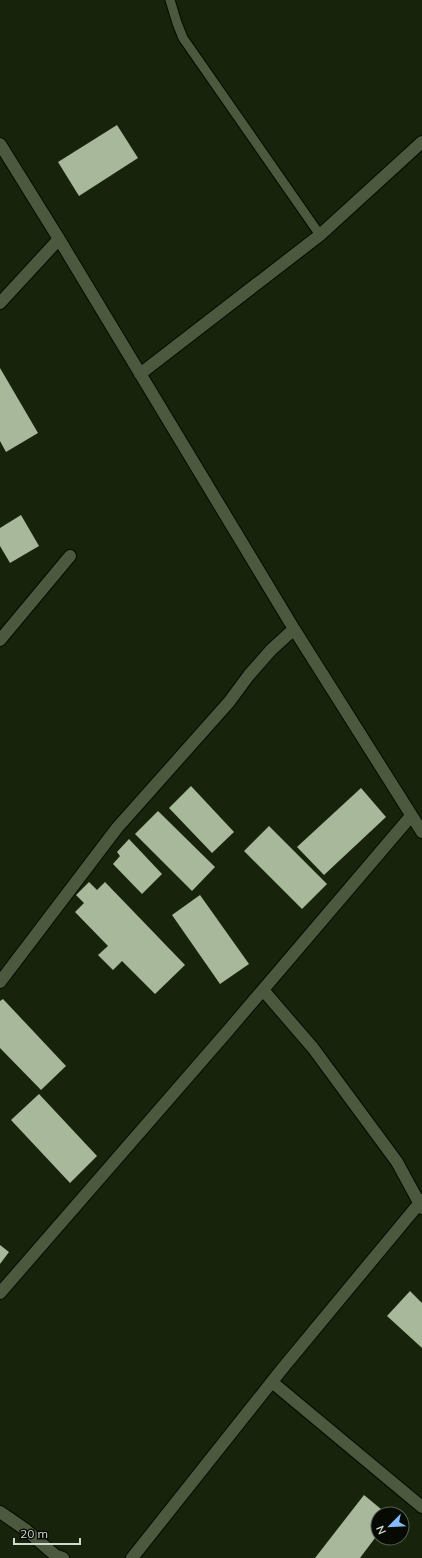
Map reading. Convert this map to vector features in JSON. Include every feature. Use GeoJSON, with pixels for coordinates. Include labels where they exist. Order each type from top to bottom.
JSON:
{"type":"FeatureCollection","features":[{"type":"Feature","properties":{"kind":"street"},"geometry":{"type":"LineString","coordinates":[[140,374],[320,235],[422,142]]}},
{"type":"Feature","properties":{"kind":"street"},"geometry":{"type":"LineString","coordinates":[[0,144],[59,239],[294,630],[422,832]]}},
{"type":"Feature","properties":{"kind":"street"},"geometry":{"type":"LineString","coordinates":[[0,303],[59,239]]}},
{"type":"Feature","properties":{"kind":"street"},"geometry":{"type":"LineString","coordinates":[[0,640],[70,556]]}},
{"type":"Feature","properties":{"kind":"street"},"geometry":{"type":"LineString","coordinates":[[0,982],[117,828],[229,702],[249,675],[271,650],[294,630]]}},
{"type":"Feature","properties":{"kind":"street"},"geometry":{"type":"LineString","coordinates":[[0,1293],[263,990],[411,816]]}},
{"type":"Feature","properties":{"kind":"street"},"geometry":{"type":"LineString","coordinates":[[132,1558],[272,1382],[421,1204],[397,1162],[313,1048],[263,990]]}},
{"type":"Feature","properties":{"kind":"street"},"geometry":{"type":"LineString","coordinates":[[272,1382],[422,1507]]}},
{"type":"Feature","properties":{"kind":"street"},"geometry":{"type":"LineString","coordinates":[[0,1512],[26,1530],[55,1555],[63,1558]]}},
{"type":"Feature","properties":{"kind":"lane"},"geometry":{"type":"LineString","coordinates":[[170,0],[177,23],[184,38],[320,235]]}},
{"type":"Feature","properties":{"kind":"building"},"geometry":{"type":"Polygon","coordinates":[[[117,125],[138,158],[79,196],[58,162],[117,125]]]}},
{"type":"Feature","properties":{"kind":"building"},"geometry":{"type":"Polygon","coordinates":[[[0,368],[38,433],[6,452],[0,441],[0,368]]]}},
{"type":"Feature","properties":{"kind":"building"},"geometry":{"type":"Polygon","coordinates":[[[21,515],[39,546],[10,563],[0,546],[0,528],[21,515]]]}},
{"type":"Feature","properties":{"kind":"building"},"geometry":{"type":"Polygon","coordinates":[[[191,786],[234,832],[212,853],[169,808],[191,786]]]}},
{"type":"Feature","properties":{"kind":"building"},"geometry":{"type":"Polygon","coordinates":[[[361,788],[386,817],[324,875],[297,847],[361,788]]]}},
{"type":"Feature","properties":{"kind":"building"},"geometry":{"type":"Polygon","coordinates":[[[158,811],[215,867],[192,891],[135,834],[158,811]]]}},
{"type":"Feature","properties":{"kind":"building"},"geometry":{"type":"Polygon","coordinates":[[[269,826],[327,884],[302,909],[244,851],[269,826]]]}},
{"type":"Feature","properties":{"kind":"building"},"geometry":{"type":"Polygon","coordinates":[[[129,839],[162,874],[142,894],[113,864],[120,856],[117,852],[129,839]]]}},
{"type":"Feature","properties":{"kind":"building"},"geometry":{"type":"Polygon","coordinates":[[[89,882],[97,890],[105,882],[185,965],[155,994],[122,961],[113,970],[98,955],[108,946],[75,912],[84,903],[76,895],[89,882]]]}},
{"type":"Feature","properties":{"kind":"building"},"geometry":{"type":"Polygon","coordinates":[[[200,895],[249,964],[220,984],[172,915],[200,895]]]}},
{"type":"Feature","properties":{"kind":"building"},"geometry":{"type":"Polygon","coordinates":[[[3,999],[66,1066],[41,1090],[0,1048],[0,1001],[3,999]]]}},
{"type":"Feature","properties":{"kind":"building"},"geometry":{"type":"Polygon","coordinates":[[[39,1094],[97,1156],[70,1183],[11,1120],[39,1094]]]}},
{"type":"Feature","properties":{"kind":"building"},"geometry":{"type":"Polygon","coordinates":[[[0,1245],[9,1252],[0,1264],[0,1245]]]}},
{"type":"Feature","properties":{"kind":"building"},"geometry":{"type":"Polygon","coordinates":[[[410,1291],[422,1303],[422,1348],[387,1316],[410,1291]]]}},
{"type":"Feature","properties":{"kind":"building"},"geometry":{"type":"Polygon","coordinates":[[[364,1495],[377,1506],[370,1506],[370,1545],[360,1558],[315,1558],[364,1495]]]}}]}
